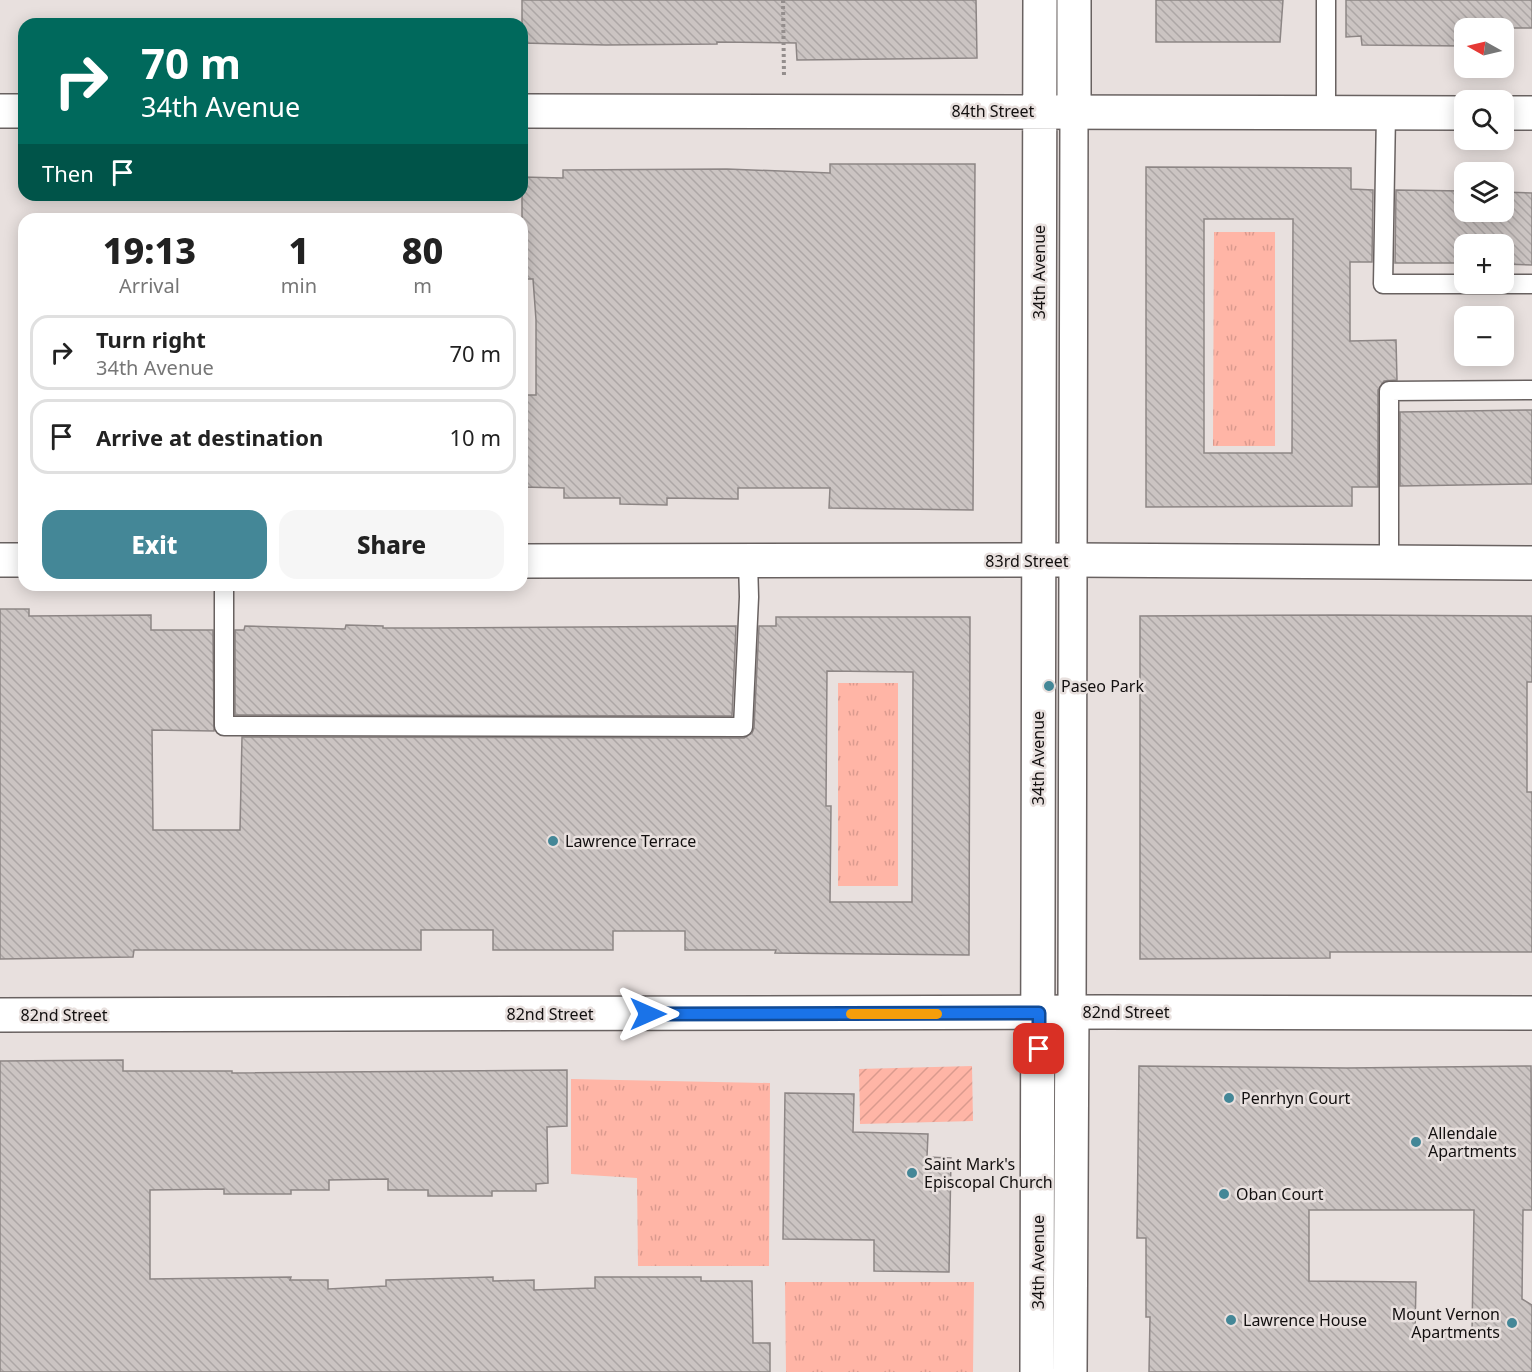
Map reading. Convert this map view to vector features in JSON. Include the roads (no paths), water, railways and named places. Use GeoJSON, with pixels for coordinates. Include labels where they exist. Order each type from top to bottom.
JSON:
{"type":"FeatureCollection","features":[{"type":"Feature","properties":{"kind":"street","name":"34th Avenue"},"geometry":{"type":"LineString","coordinates":[[1037,1372],[1040,0]]}},
{"type":"Feature","properties":{"kind":"street","name":"34th Avenue"},"geometry":{"type":"LineString","coordinates":[[1070,1372],[1074,0]]}},
{"type":"Feature","properties":{"kind":"street"},"geometry":{"type":"LineString","coordinates":[[0,111],[18,111]]}},
{"type":"Feature","properties":{"kind":"street","name":"84th Street"},"geometry":{"type":"LineString","coordinates":[[528,111],[1454,113]]}},
{"type":"Feature","properties":{"kind":"street"},"geometry":{"type":"LineString","coordinates":[[1514,113],[1532,113]]}},
{"type":"Feature","properties":{"kind":"street"},"geometry":{"type":"LineString","coordinates":[[0,560],[18,560]]}},
{"type":"Feature","properties":{"kind":"street","name":"83rd Street"},"geometry":{"type":"LineString","coordinates":[[528,561],[1073,560],[1532,563]]}},
{"type":"Feature","properties":{"kind":"street","name":"82nd Street"},"geometry":{"type":"LineString","coordinates":[[0,1016],[1072,1012],[1532,1013]]}},
{"type":"Feature","properties":{"kind":"lane"},"geometry":{"type":"LineString","coordinates":[[1326,0],[1326,113]]}},
{"type":"Feature","properties":{"kind":"lane"},"geometry":{"type":"LineString","coordinates":[[1386,113],[1383,284],[1532,284]]}},
{"type":"Feature","properties":{"kind":"lane"},"geometry":{"type":"LineString","coordinates":[[1389,563],[1389,391],[1532,390]]}},
{"type":"Feature","properties":{"kind":"lane"},"geometry":{"type":"LineString","coordinates":[[224,591],[224,726],[743,727],[749,597],[748,561]]}},
{"type":"Feature","properties":{"kind":"place","name":"Paseo Park"},"geometry":{"type":"Point","coordinates":[1049,686]}},
{"type":"Feature","properties":{"kind":"place","name":"Lawrence Terrace"},"geometry":{"type":"Point","coordinates":[553,841]}},
{"type":"Feature","properties":{"kind":"place","name":"Penrhyn Court"},"geometry":{"type":"Point","coordinates":[1229,1098]}},
{"type":"Feature","properties":{"kind":"place","name":"Allendale Apartments"},"geometry":{"type":"Point","coordinates":[1416,1142]}},
{"type":"Feature","properties":{"kind":"place","name":"Saint Mark's Episcopal Church"},"geometry":{"type":"Point","coordinates":[912,1173]}},
{"type":"Feature","properties":{"kind":"place","name":"Oban Court"},"geometry":{"type":"Point","coordinates":[1224,1194]}},
{"type":"Feature","properties":{"kind":"place","name":"Lawrence House"},"geometry":{"type":"Point","coordinates":[1231,1320]}},
{"type":"Feature","properties":{"kind":"place","name":"Mount Vernon Apartments"},"geometry":{"type":"Point","coordinates":[1512,1323]}}]}
